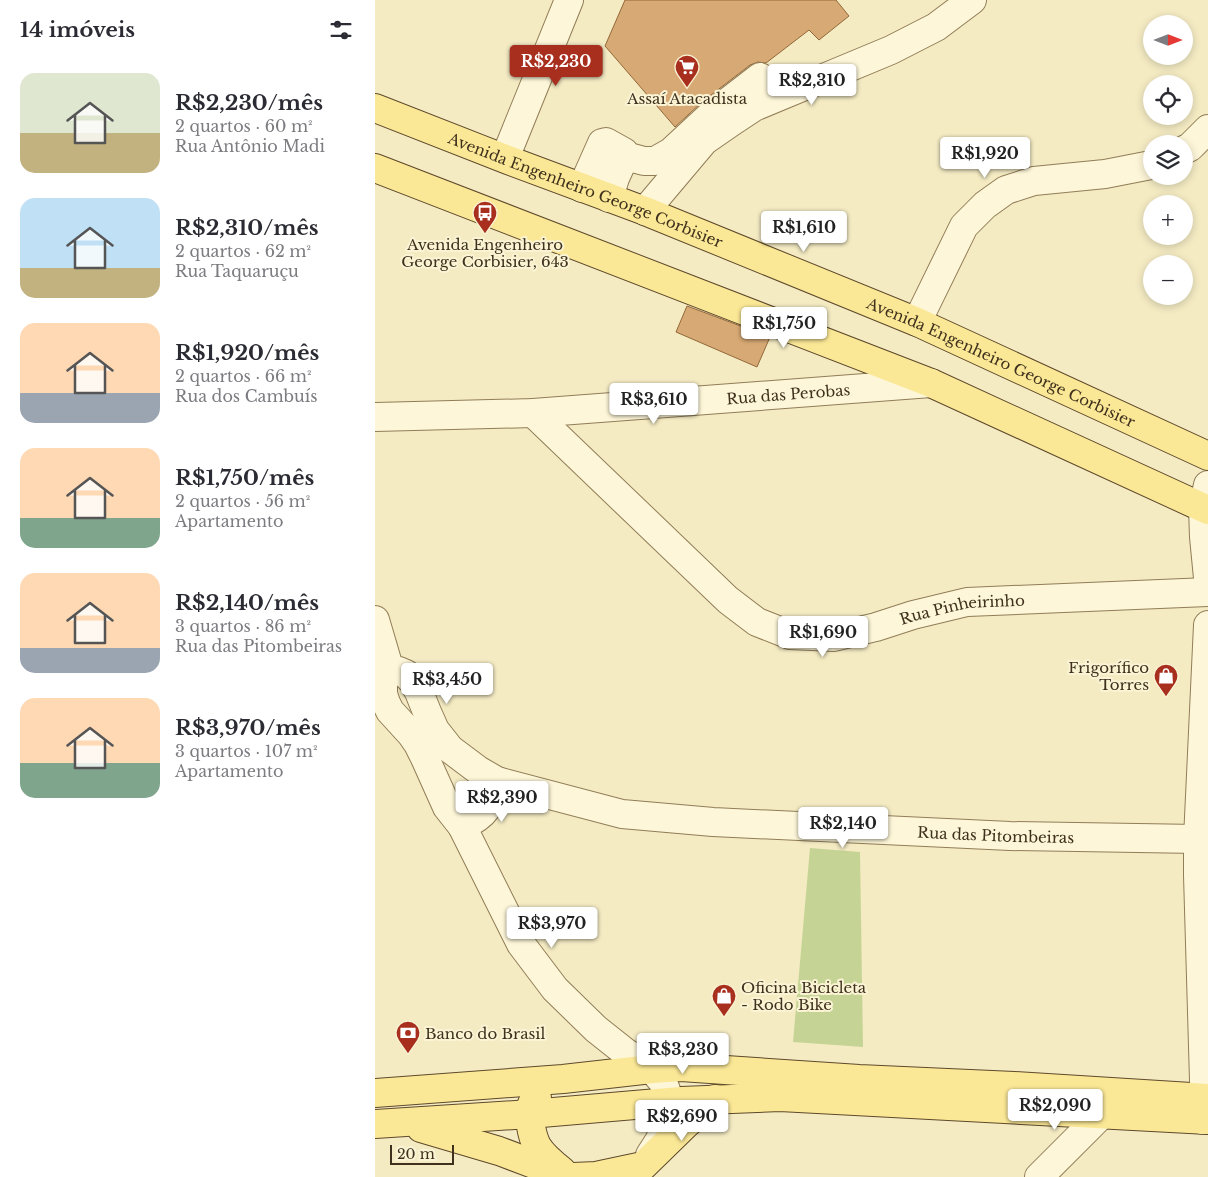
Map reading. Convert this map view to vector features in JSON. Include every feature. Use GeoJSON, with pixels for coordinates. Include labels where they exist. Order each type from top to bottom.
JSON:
{"type":"FeatureCollection","features":[{"type":"Feature","properties":{"kind":"main road","name":"Avenida Engenheiro George Corbisier"},"geometry":{"type":"LineString","coordinates":[[375,108],[645,211],[917,322],[1208,456]]}},
{"type":"Feature","properties":{"kind":"main road"},"geometry":{"type":"LineString","coordinates":[[375,168],[931,383],[1206,501]]}},
{"type":"Feature","properties":{"kind":"main road"},"geometry":{"type":"LineString","coordinates":[[375,1093],[563,1079],[681,1067],[859,1079],[1014,1086],[1206,1109]]}},
{"type":"Feature","properties":{"kind":"main road"},"geometry":{"type":"LineString","coordinates":[[563,1079],[543,1092],[532,1103],[530,1114],[531,1129],[537,1146],[568,1177]]}},
{"type":"Feature","properties":{"kind":"main road"},"geometry":{"type":"LineString","coordinates":[[375,1124],[715,1099],[780,1097],[1101,1115],[1206,1109]]}},
{"type":"Feature","properties":{"kind":"main road"},"geometry":{"type":"LineString","coordinates":[[573,1177],[643,1173],[685,1125],[715,1099]]}},
{"type":"Feature","properties":{"kind":"main road"},"geometry":{"type":"LineString","coordinates":[[403,1122],[499,1151],[568,1177]]}},
{"type":"Feature","properties":{"kind":"street"},"geometry":{"type":"LineString","coordinates":[[505,158],[569,0]]}},
{"type":"Feature","properties":{"kind":"street"},"geometry":{"type":"LineString","coordinates":[[645,211],[704,141],[730,122],[760,104],[891,50],[936,27],[972,0]]}},
{"type":"Feature","properties":{"kind":"street"},"geometry":{"type":"LineString","coordinates":[[582,188],[602,143],[606,142],[624,152],[625,156],[644,161],[655,161],[671,152],[712,114],[760,77]]}},
{"type":"Feature","properties":{"kind":"street"},"geometry":{"type":"LineString","coordinates":[[1193,144],[1208,129]]}},
{"type":"Feature","properties":{"kind":"street"},"geometry":{"type":"LineString","coordinates":[[609,198],[615,178],[625,156]]}},
{"type":"Feature","properties":{"kind":"street"},"geometry":{"type":"LineString","coordinates":[[917,322],[964,226],[985,205],[1006,190],[1034,181],[1105,174],[1143,167]]}},
{"type":"Feature","properties":{"kind":"street","name":"Rua das Perobas"},"geometry":{"type":"LineString","coordinates":[[375,417],[533,413],[931,383]]}},
{"type":"Feature","properties":{"kind":"street","name":"Rua Pinheirinho"},"geometry":{"type":"LineString","coordinates":[[533,413],[728,600],[757,622],[789,635],[834,637],[967,602],[1208,592]]}},
{"type":"Feature","properties":{"kind":"street"},"geometry":{"type":"LineString","coordinates":[[1206,501],[1204,537],[1208,578]]}},
{"type":"Feature","properties":{"kind":"street"},"geometry":{"type":"LineString","coordinates":[[1206,1109],[1204,1080],[1205,999],[1198,875],[1198,839],[1208,625]]}},
{"type":"Feature","properties":{"kind":"street"},"geometry":{"type":"LineString","coordinates":[[377,636],[390,671],[385,677],[383,685],[386,703],[390,711],[418,744],[447,807],[462,826],[521,944],[555,988],[596,1029],[625,1052],[652,1069],[663,1082],[667,1092],[669,1114],[666,1127],[643,1173]]}},
{"type":"Feature","properties":{"kind":"street","name":"Rua das Pitombeiras"},"geometry":{"type":"LineString","coordinates":[[390,671],[399,671],[406,674],[414,683],[435,730],[450,749],[471,766],[497,781],[622,814],[713,822],[1010,836],[1198,839]]}},
{"type":"Feature","properties":{"kind":"street"},"geometry":{"type":"LineString","coordinates":[[462,826],[474,821],[485,812],[497,781]]}},
{"type":"Feature","properties":{"kind":"street"},"geometry":{"type":"LineString","coordinates":[[1039,1177],[1101,1115]]}},
{"type":"Feature","properties":{"kind":"green space"},"geometry":{"type":"Polygon","coordinates":[[[810,848],[860,852],[863,1047],[793,1042],[810,848]]]}},
{"type":"Feature","properties":{"kind":"building","name":"Assaí Atacadista"},"geometry":{"type":"Polygon","coordinates":[[[625,0],[836,0],[849,16],[819,40],[809,30],[766,63],[758,62],[750,65],[702,102],[675,127],[605,46],[625,0]]]}},
{"type":"Feature","properties":{"kind":"building"},"geometry":{"type":"Polygon","coordinates":[[[687,306],[770,337],[757,367],[676,332],[687,306]]]}},
{"type":"Feature","properties":{"kind":"place","name":"Assaí Atacadista"},"geometry":{"type":"Point","coordinates":[687,88]}},
{"type":"Feature","properties":{"kind":"place","name":"Avenida Engenheiro George Corbisier, 643"},"geometry":{"type":"Point","coordinates":[485,234]}},
{"type":"Feature","properties":{"kind":"place","name":"Frigorífico Torres"},"geometry":{"type":"Point","coordinates":[1166,697]}},
{"type":"Feature","properties":{"kind":"place","name":"Oficina Bicicleta - Rodo Bike"},"geometry":{"type":"Point","coordinates":[724,1017]}},
{"type":"Feature","properties":{"kind":"place","name":"Banco do Brasil"},"geometry":{"type":"Point","coordinates":[408,1054]}}]}
